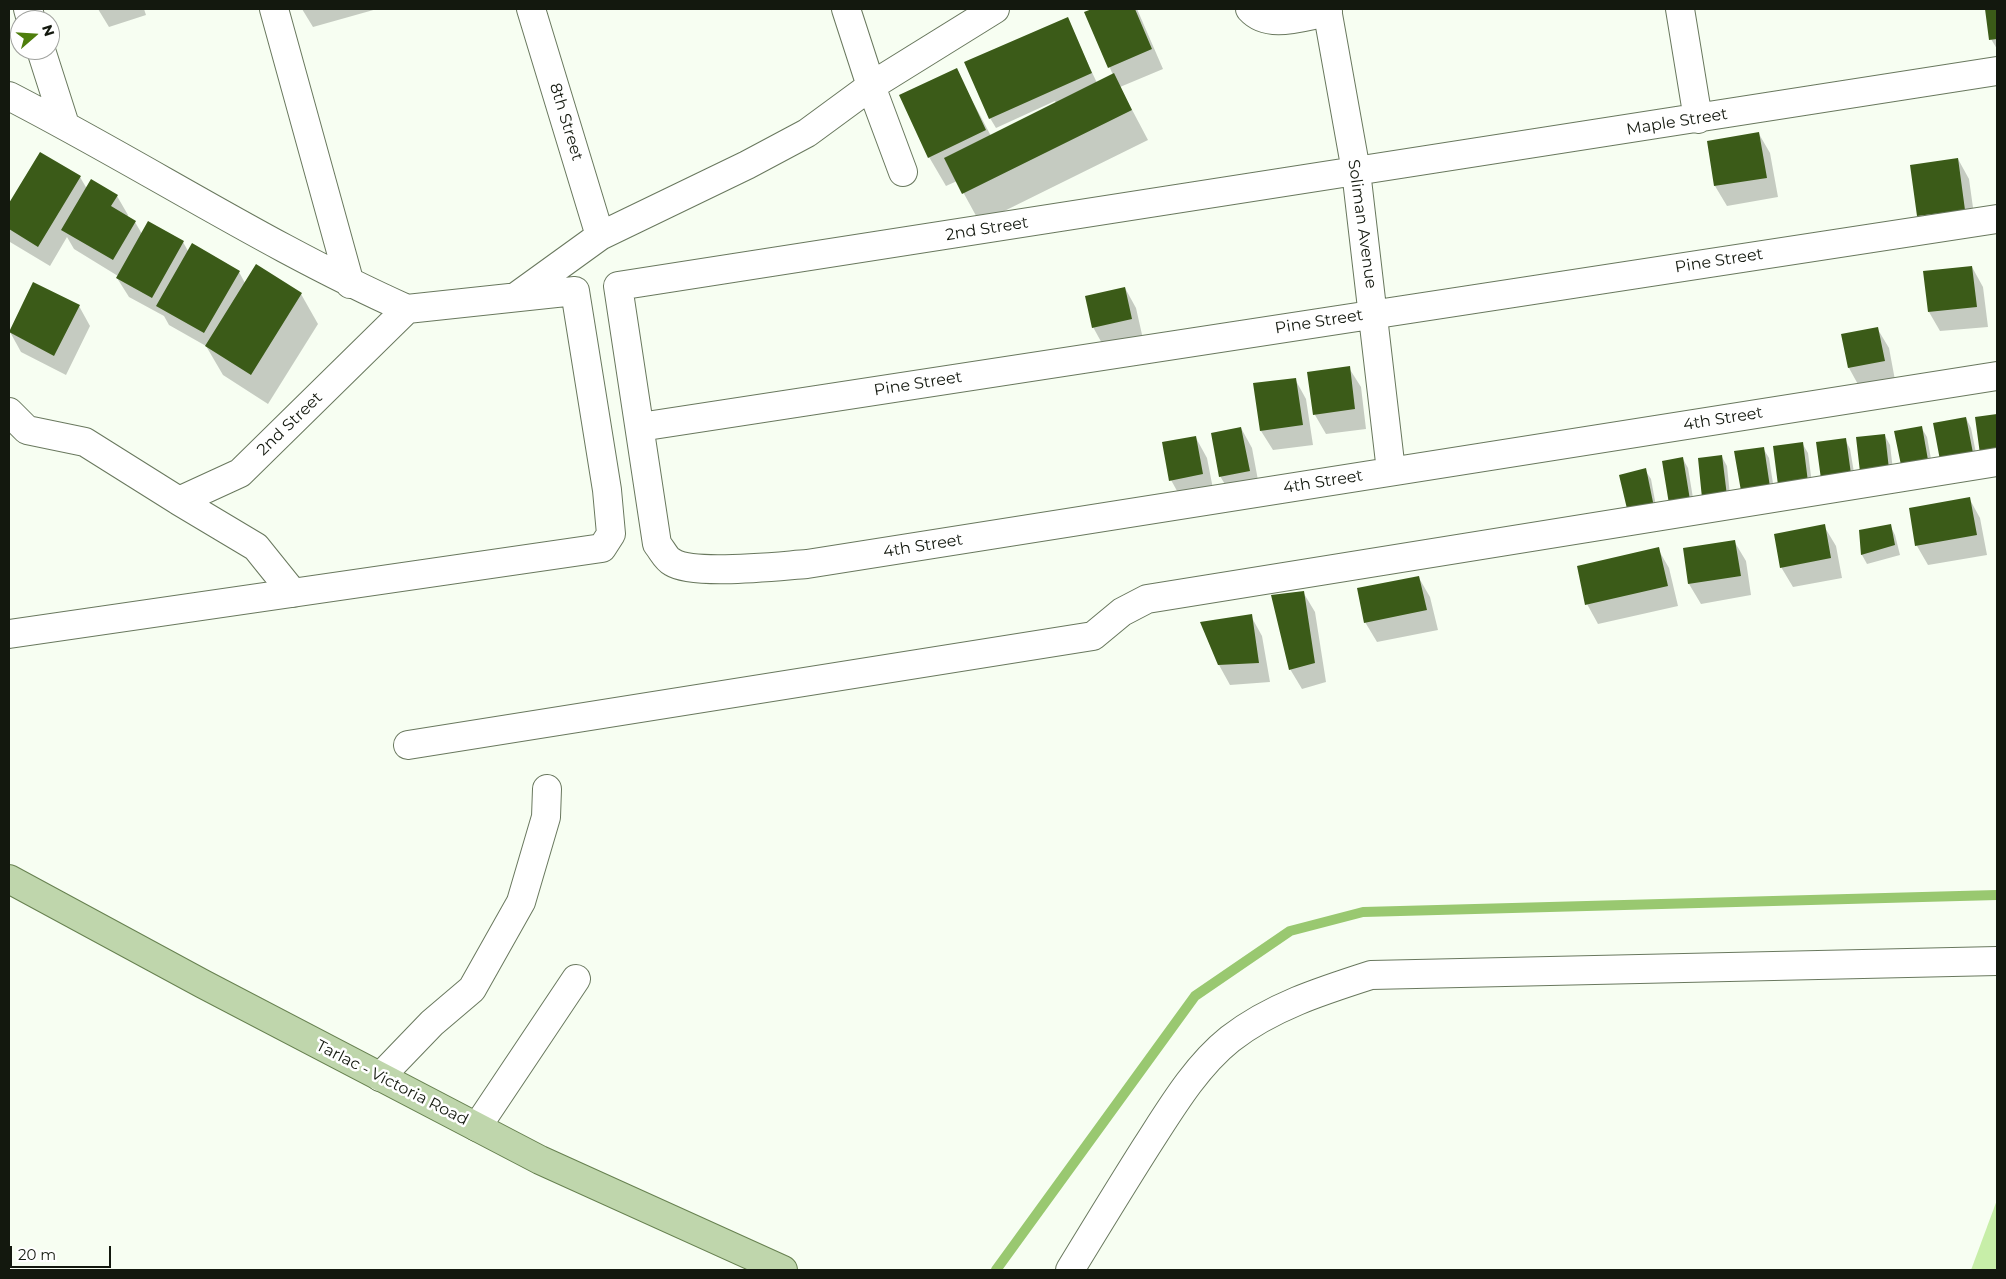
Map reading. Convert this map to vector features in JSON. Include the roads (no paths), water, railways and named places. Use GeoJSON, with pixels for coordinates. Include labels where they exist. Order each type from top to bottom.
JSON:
{"type":"FeatureCollection","features":[{"type":"Feature","properties":{"kind":"main road","name":"Tarlac - Victoria Road"},"geometry":{"type":"LineString","coordinates":[[9,879],[540,1160],[783,1270]]}},
{"type":"Feature","properties":{"kind":"street"},"geometry":{"type":"LineString","coordinates":[[274,9],[350,284]]}},
{"type":"Feature","properties":{"kind":"street","name":"8th Street"},"geometry":{"type":"LineString","coordinates":[[532,9],[600,236]]}},
{"type":"Feature","properties":{"kind":"street"},"geometry":{"type":"LineString","coordinates":[[846,9],[871,86],[903,172]]}},
{"type":"Feature","properties":{"kind":"street"},"geometry":{"type":"LineString","coordinates":[[516,297],[600,236],[747,165],[807,133],[871,86],[995,9]]}},
{"type":"Feature","properties":{"kind":"street"},"geometry":{"type":"LineString","coordinates":[[1250,9],[1256,15],[1275,22],[1328,10]]}},
{"type":"Feature","properties":{"kind":"street"},"geometry":{"type":"LineString","coordinates":[[1680,9],[1698,119]]}},
{"type":"Feature","properties":{"kind":"street","name":"Soliman Avenue"},"geometry":{"type":"LineString","coordinates":[[1328,10],[1356,171],[1391,471]]}},
{"type":"Feature","properties":{"kind":"street"},"geometry":{"type":"LineString","coordinates":[[44,60],[65,125]]}},
{"type":"Feature","properties":{"kind":"street","name":"Maple Street"},"geometry":{"type":"LineString","coordinates":[[1356,171],[1997,71]]}},
{"type":"Feature","properties":{"kind":"street"},"geometry":{"type":"LineString","coordinates":[[9,96],[65,125],[350,284],[408,309],[575,291],[610,516],[611,534],[602,548],[9,634]]}},
{"type":"Feature","properties":{"kind":"street","name":"2nd Street"},"geometry":{"type":"LineString","coordinates":[[640,427],[618,286],[1356,171]]}},
{"type":"Feature","properties":{"kind":"street","name":"Pine Street"},"geometry":{"type":"LineString","coordinates":[[640,427],[1997,219]]}},
{"type":"Feature","properties":{"kind":"street","name":"2nd Street"},"geometry":{"type":"LineString","coordinates":[[179,501],[240,473],[408,309]]}},
{"type":"Feature","properties":{"kind":"street","name":"4th Street"},"geometry":{"type":"LineString","coordinates":[[640,427],[658,544],[671,562],[686,567],[708,569],[806,564],[1997,376]]}},
{"type":"Feature","properties":{"kind":"street"},"geometry":{"type":"LineString","coordinates":[[9,412],[27,430],[85,442],[256,547],[293,593]]}},
{"type":"Feature","properties":{"kind":"street"},"geometry":{"type":"LineString","coordinates":[[408,745],[1093,636],[1122,612],[1147,599],[1997,462]]}},
{"type":"Feature","properties":{"kind":"street"},"geometry":{"type":"LineString","coordinates":[[380,1077],[432,1023],[472,989],[521,902],[546,817],[547,789]]}},
{"type":"Feature","properties":{"kind":"street"},"geometry":{"type":"LineString","coordinates":[[1070,1270],[1162,1121],[1194,1077],[1229,1040],[1274,1011],[1321,991],[1371,976],[1997,961]]}},
{"type":"Feature","properties":{"kind":"street"},"geometry":{"type":"LineString","coordinates":[[477,1127],[576,979]]}},
{"type":"Feature","properties":{"kind":"waterway"},"geometry":{"type":"LineString","coordinates":[[996,1270],[1195,996],[1290,931],[1363,912],[1997,895]]}}]}
